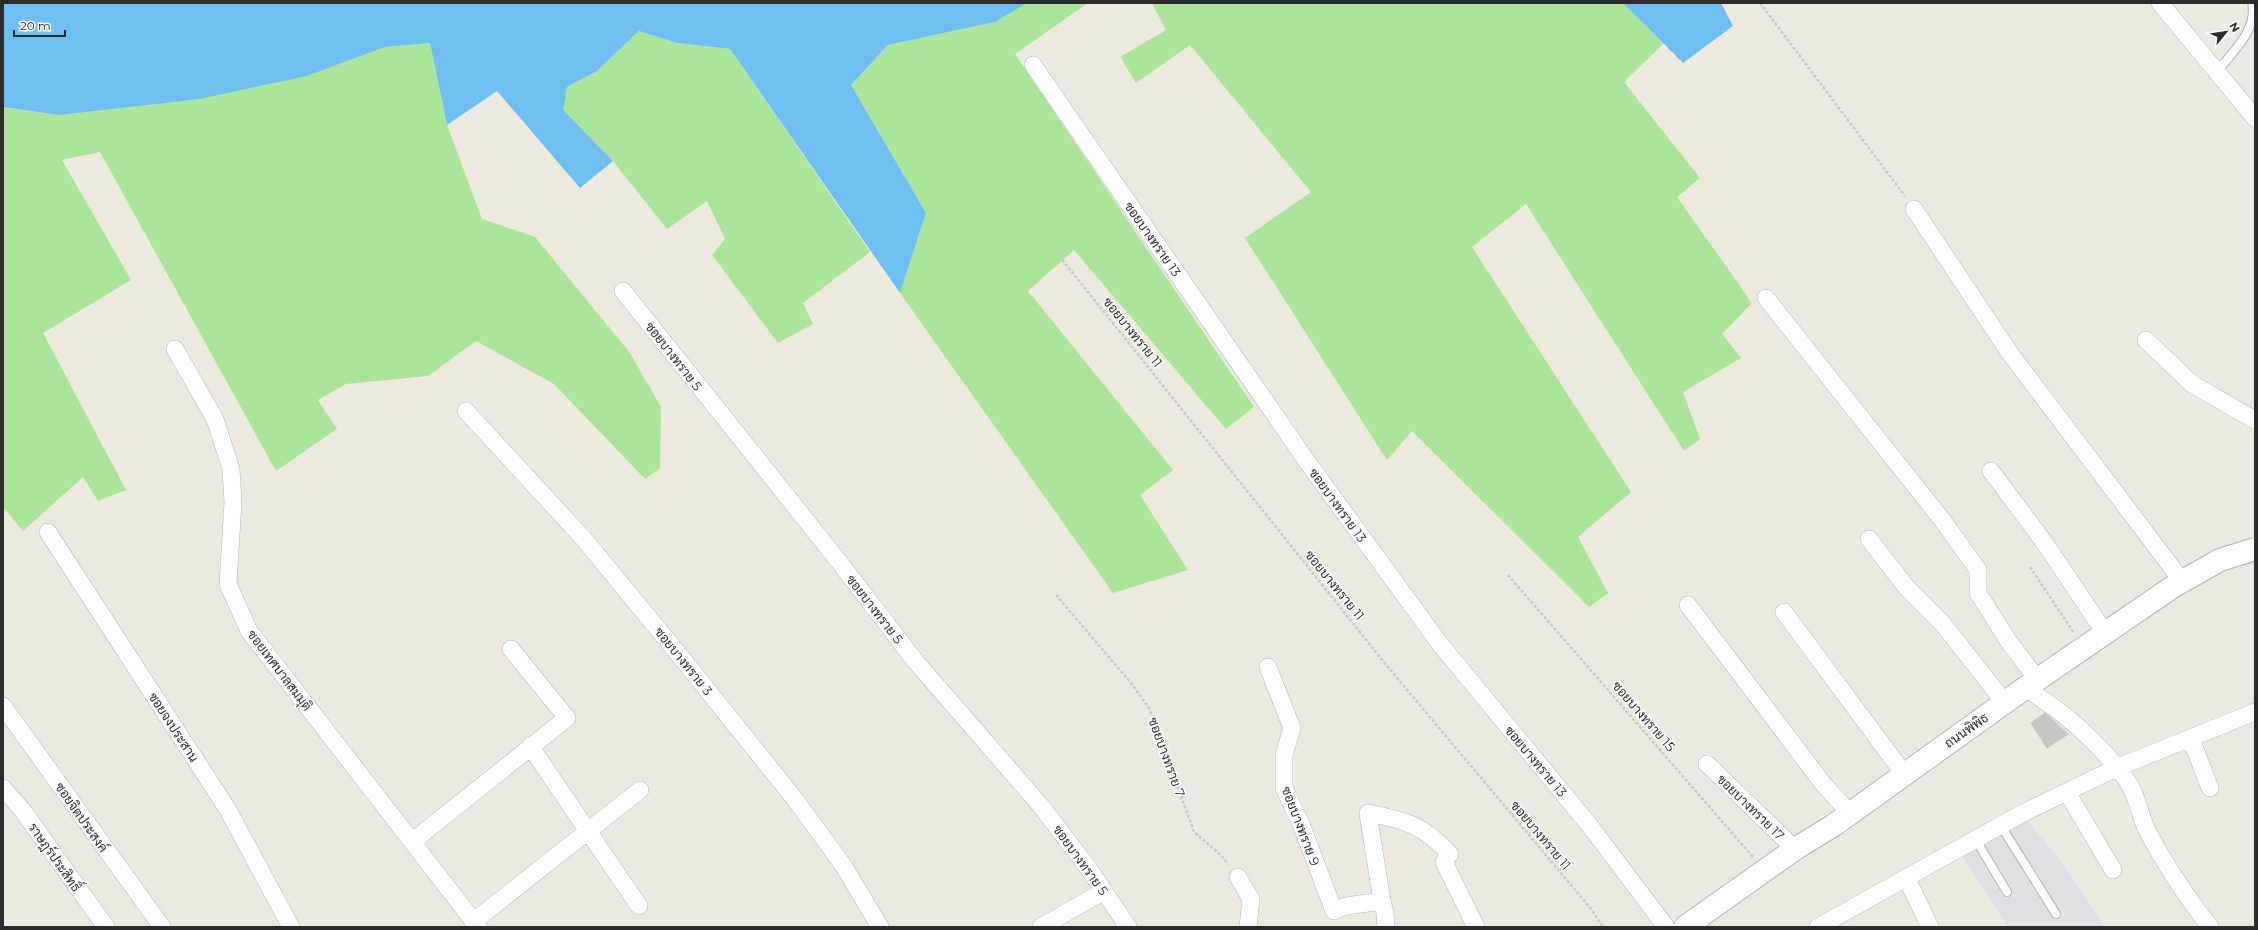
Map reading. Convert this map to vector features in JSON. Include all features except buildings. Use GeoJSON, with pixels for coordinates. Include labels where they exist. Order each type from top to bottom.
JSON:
{"type":"FeatureCollection","features":[{"type":"Feature","properties":{"kind":"street"},"geometry":{"type":"LineString","coordinates":[[2160,3],[2255,118]]}},
{"type":"Feature","properties":{"kind":"street","name":"ซอยบางทราย 13"},"geometry":{"type":"LineString","coordinates":[[1033,65],[1308,463],[1440,644],[1590,826],[1666,927]]}},
{"type":"Feature","properties":{"kind":"street"},"geometry":{"type":"LineString","coordinates":[[1914,209],[2009,352],[2182,581]]}},
{"type":"Feature","properties":{"kind":"street","name":"ซอยบางทราย 5"},"geometry":{"type":"LineString","coordinates":[[623,291],[840,563],[916,662],[1041,806],[1104,891],[1128,927]]}},
{"type":"Feature","properties":{"kind":"street"},"geometry":{"type":"LineString","coordinates":[[1766,298],[1938,515],[1978,570],[1978,594],[2009,642],[2032,684],[2107,756],[2127,781],[2146,829],[2177,885],[2210,927]]}},
{"type":"Feature","properties":{"kind":"street"},"geometry":{"type":"LineString","coordinates":[[2146,340],[2192,384],[2255,420]]}},
{"type":"Feature","properties":{"kind":"street","name":"ซอยเทศบาลสมมุติ"},"geometry":{"type":"LineString","coordinates":[[175,349],[215,419],[231,469],[233,502],[228,584],[249,632],[413,841],[476,924]]}},
{"type":"Feature","properties":{"kind":"street","name":"ซอยบางทราย 3"},"geometry":{"type":"LineString","coordinates":[[466,411],[583,538],[676,650],[844,865],[880,927]]}},
{"type":"Feature","properties":{"kind":"street"},"geometry":{"type":"LineString","coordinates":[[1991,471],[2044,542],[2106,633]]}},
{"type":"Feature","properties":{"kind":"street","name":"ซอยจงประสาน"},"geometry":{"type":"LineString","coordinates":[[48,532],[228,810],[290,927]]}},
{"type":"Feature","properties":{"kind":"street"},"geometry":{"type":"LineString","coordinates":[[2220,560],[2255,532]]}},
{"type":"Feature","properties":{"kind":"street"},"geometry":{"type":"LineString","coordinates":[[1869,539],[1907,588],[1942,624],[2005,703]]}},
{"type":"Feature","properties":{"kind":"street","name":"ถนนพิพิธ"},"geometry":{"type":"LineString","coordinates":[[1685,927],[2182,581],[2220,560],[2255,550]]}},
{"type":"Feature","properties":{"kind":"street"},"geometry":{"type":"LineString","coordinates":[[1688,605],[1819,779],[1850,813]]}},
{"type":"Feature","properties":{"kind":"street"},"geometry":{"type":"LineString","coordinates":[[1784,612],[1904,774]]}},
{"type":"Feature","properties":{"kind":"street"},"geometry":{"type":"LineString","coordinates":[[413,841],[530,746],[567,718],[511,648]]}},
{"type":"Feature","properties":{"kind":"street","name":"ซอยบางทราย 9"},"geometry":{"type":"LineString","coordinates":[[1268,668],[1292,728],[1284,755],[1284,788],[1301,824],[1334,911],[1346,906],[1382,901]]}},
{"type":"Feature","properties":{"kind":"street","name":"ซอยจิตประสงค์"},"geometry":{"type":"LineString","coordinates":[[3,706],[162,927]]}},
{"type":"Feature","properties":{"kind":"street"},"geometry":{"type":"LineString","coordinates":[[1818,927],[2001,826],[2067,792],[2116,768],[2255,712]]}},
{"type":"Feature","properties":{"kind":"street"},"geometry":{"type":"LineString","coordinates":[[2191,739],[2210,788]]}},
{"type":"Feature","properties":{"kind":"street"},"geometry":{"type":"LineString","coordinates":[[530,746],[639,906]]}},
{"type":"Feature","properties":{"kind":"street","name":"ขอยบางทราย 17"},"geometry":{"type":"LineString","coordinates":[[1707,764],[1795,849]]}},
{"type":"Feature","properties":{"kind":"street","name":"ราษฎร์ประสิทธิ์"},"geometry":{"type":"LineString","coordinates":[[3,788],[23,811],[106,927]]}},
{"type":"Feature","properties":{"kind":"street"},"geometry":{"type":"LineString","coordinates":[[476,924],[640,790]]}},
{"type":"Feature","properties":{"kind":"street"},"geometry":{"type":"LineString","coordinates":[[2067,792],[2113,870]]}},
{"type":"Feature","properties":{"kind":"street"},"geometry":{"type":"LineString","coordinates":[[1386,927],[1385,912],[1368,813],[1405,820],[1427,833],[1450,854],[1444,862],[1476,927]]}},
{"type":"Feature","properties":{"kind":"street"},"geometry":{"type":"LineString","coordinates":[[1238,877],[1251,899],[1248,927]]}},
{"type":"Feature","properties":{"kind":"street"},"geometry":{"type":"LineString","coordinates":[[1907,879],[1930,927]]}},
{"type":"Feature","properties":{"kind":"street"},"geometry":{"type":"LineString","coordinates":[[1042,927],[1104,891]]}},
{"type":"Feature","properties":{"kind":"lane"},"geometry":{"type":"LineString","coordinates":[[2217,72],[2248,33],[2254,11],[2252,3]]}},
{"type":"Feature","properties":{"kind":"lane"},"geometry":{"type":"LineString","coordinates":[[2001,826],[2056,914]]}},
{"type":"Feature","properties":{"kind":"lane"},"geometry":{"type":"LineString","coordinates":[[1976,840],[2007,892]]}},
{"type":"Feature","properties":{"kind":"path"},"geometry":{"type":"LineString","coordinates":[[1760,3],[1914,209]]}},
{"type":"Feature","properties":{"kind":"path","name":"ซอยบางทราย 11"},"geometry":{"type":"LineString","coordinates":[[1056,252],[1387,666],[1592,910],[1603,927]]}},
{"type":"Feature","properties":{"kind":"path"},"geometry":{"type":"LineString","coordinates":[[2030,567],[2085,648]]}},
{"type":"Feature","properties":{"kind":"path","name":"ซอยบางทราย 15"},"geometry":{"type":"LineString","coordinates":[[1508,575],[1765,871]]}},
{"type":"Feature","properties":{"kind":"path","name":"ซอยบางทราย 7"},"geometry":{"type":"LineString","coordinates":[[1056,595],[1132,683],[1149,708],[1194,832],[1221,855],[1238,877]]}},
{"type":"Feature","properties":{"kind":"shaded area"},"geometry":{"type":"Polygon","coordinates":[[[2021,814],[2057,856],[2106,927],[2008,927],[1959,850],[2021,814]]]}},
{"type":"Feature","properties":{"kind":"green space"},"geometry":{"type":"Polygon","coordinates":[[[1027,3],[1088,3],[1015,54],[1254,407],[1226,429],[1074,250],[1028,291],[1173,470],[1140,495],[1188,570],[1113,593],[900,293],[926,213],[851,85],[888,45],[995,22],[1027,3]]]}},
{"type":"Feature","properties":{"kind":"green space"},"geometry":{"type":"Polygon","coordinates":[[[1152,3],[1624,3],[1663,44],[1624,82],[1700,178],[1677,197],[1752,303],[1722,334],[1741,358],[1683,392],[1700,439],[1684,451],[1526,204],[1472,247],[1631,492],[1578,537],[1608,593],[1589,607],[1412,431],[1387,460],[1245,238],[1311,192],[1190,45],[1136,83],[1120,57],[1166,30],[1152,3]]]}},
{"type":"Feature","properties":{"kind":"green space"},"geometry":{"type":"Polygon","coordinates":[[[639,31],[677,43],[730,49],[870,252],[803,303],[813,324],[778,343],[712,255],[725,239],[707,201],[667,229],[613,161],[562,110],[567,87],[597,71],[639,31]]]}},
{"type":"Feature","properties":{"kind":"green space"},"geometry":{"type":"Polygon","coordinates":[[[430,43],[447,125],[482,219],[535,237],[630,353],[661,407],[660,468],[645,479],[554,384],[476,341],[428,376],[346,384],[318,400],[337,429],[276,471],[100,152],[62,160],[131,280],[43,333],[126,490],[98,501],[83,477],[23,531],[3,507],[3,107],[59,115],[307,76],[385,47],[430,43]]]}},
{"type":"Feature","properties":{"kind":"water"},"geometry":{"type":"Polygon","coordinates":[[[3,3],[1027,3],[995,22],[888,45],[851,85],[926,213],[900,293],[730,49],[677,43],[639,31],[597,71],[567,87],[563,110],[613,161],[580,188],[497,91],[447,125],[430,43],[385,47],[307,76],[199,99],[59,115],[3,107],[3,3]]]}},
{"type":"Feature","properties":{"kind":"water"},"geometry":{"type":"Polygon","coordinates":[[[1623,3],[1721,3],[1733,26],[1683,63],[1623,3]]]}}]}
